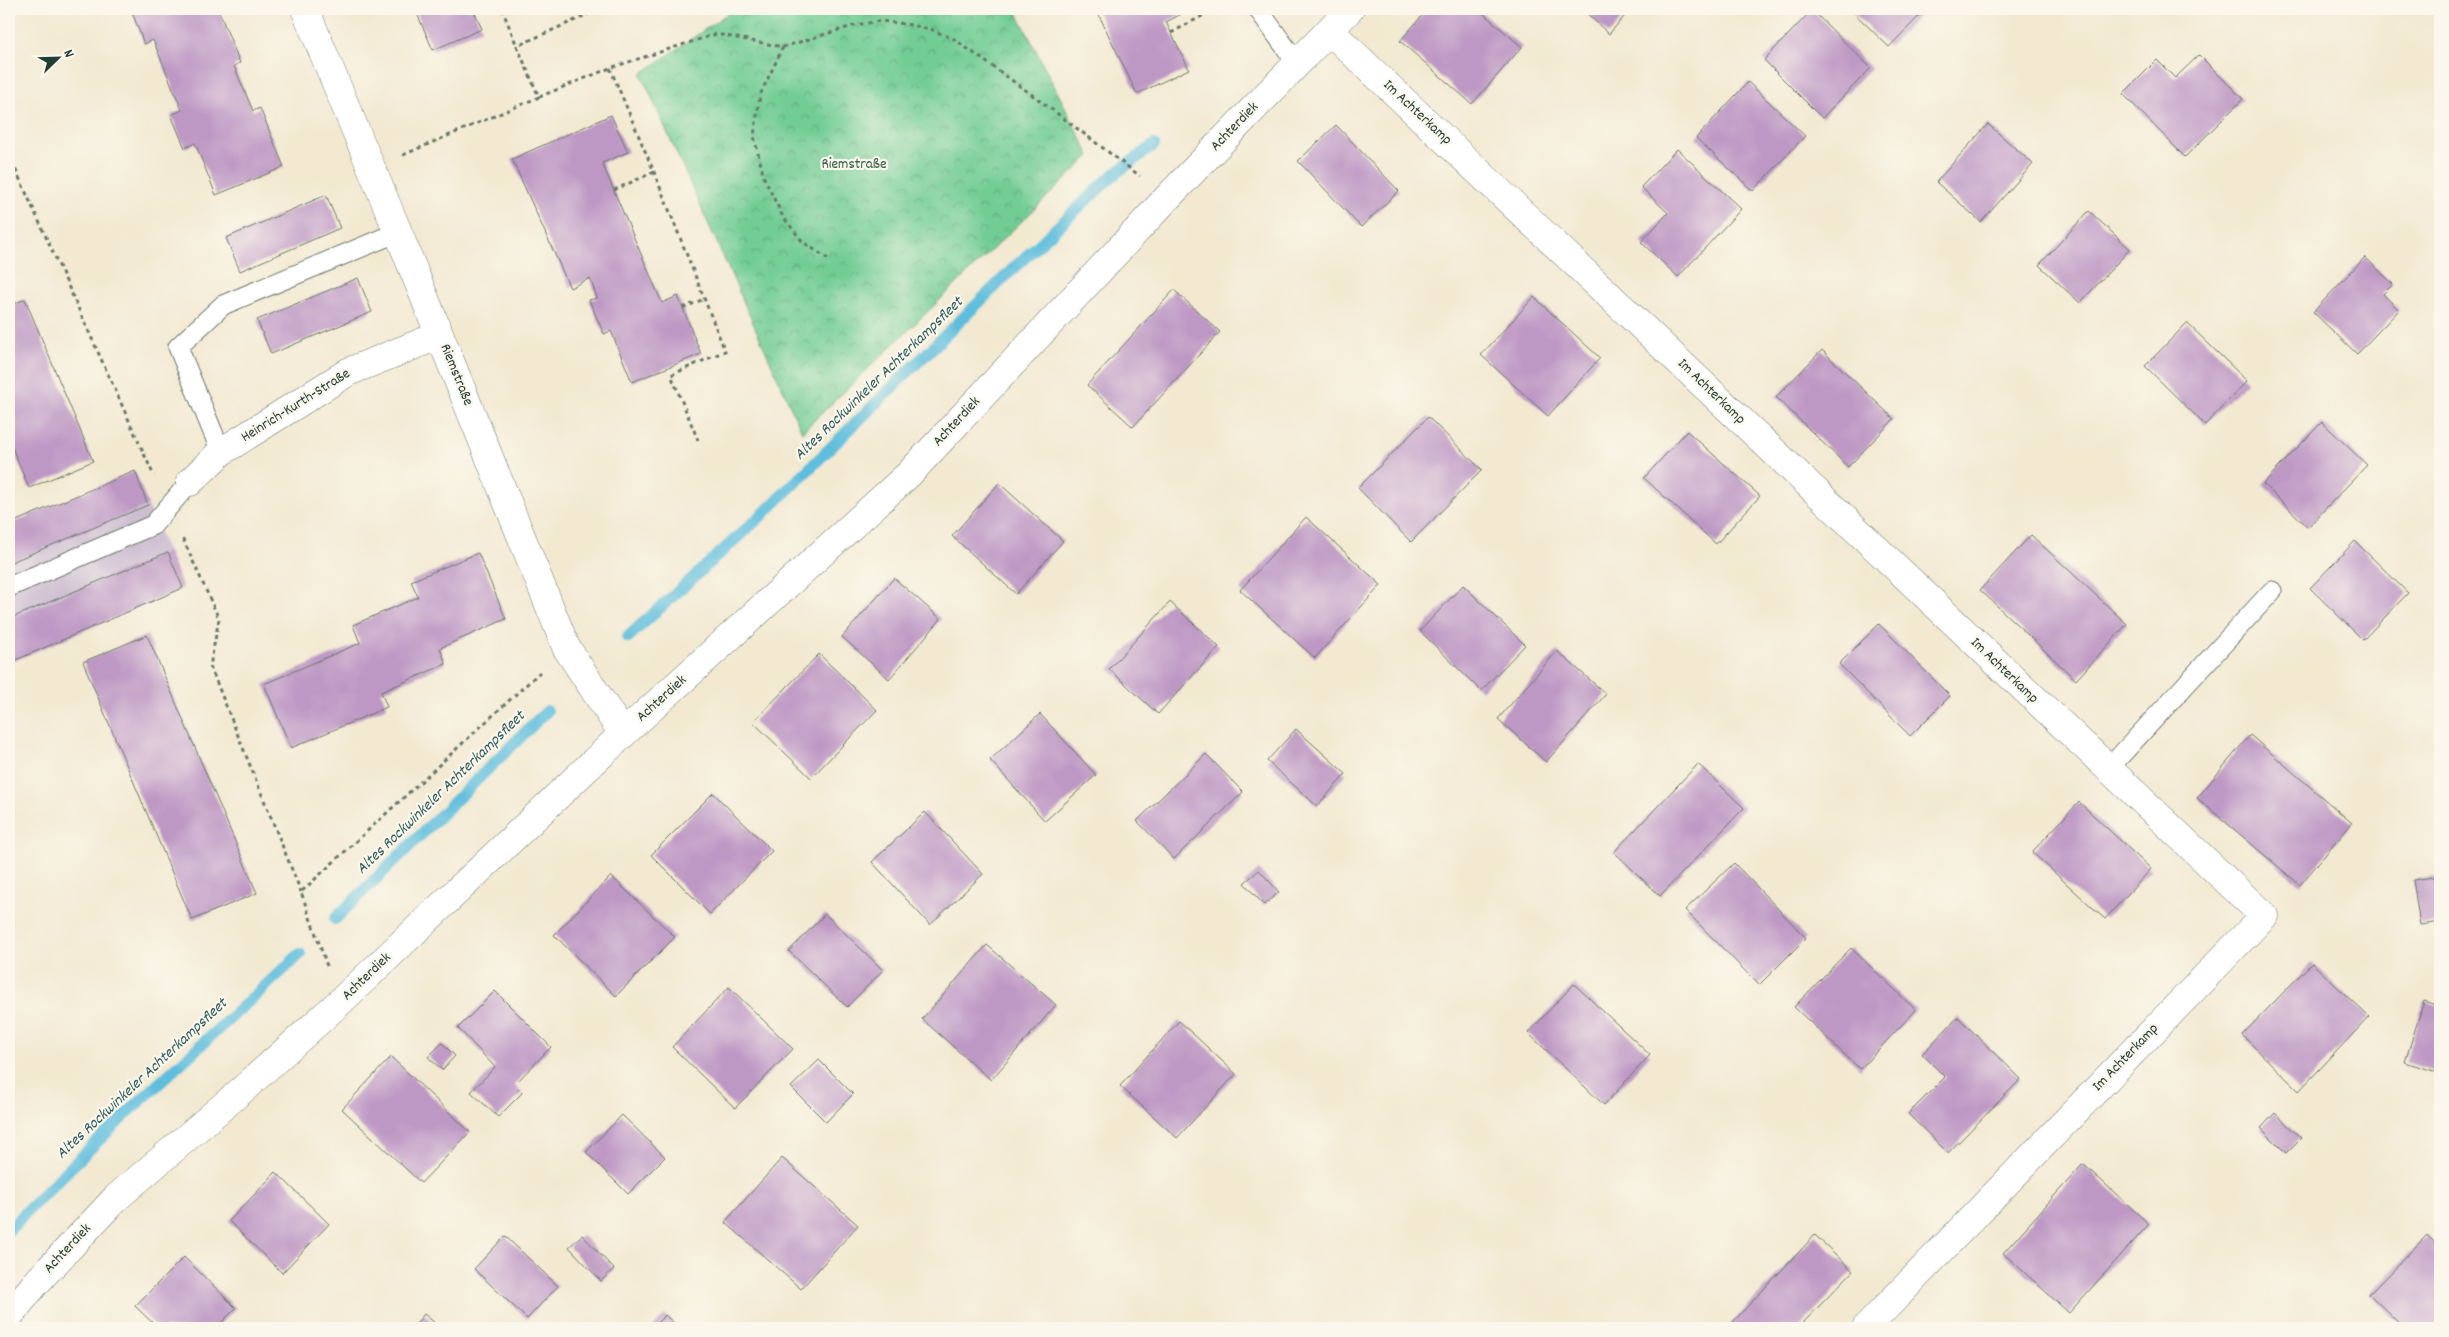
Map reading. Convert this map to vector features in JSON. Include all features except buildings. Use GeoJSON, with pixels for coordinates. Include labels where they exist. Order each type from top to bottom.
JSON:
{"type":"FeatureCollection","features":[{"type":"Feature","properties":{"kind":"street","name":"Riemstraße"},"geometry":{"type":"LineString","coordinates":[[305,9],[372,168],[566,647],[623,734]]}},
{"type":"Feature","properties":{"kind":"street","name":"Achterdiek"},"geometry":{"type":"LineString","coordinates":[[9,1316],[115,1199],[241,1091],[340,1002],[623,734],[909,474],[1161,204],[1296,62],[1330,31],[1350,9]]}},
{"type":"Feature","properties":{"kind":"street","name":"Im Achterkamp"},"geometry":{"type":"LineString","coordinates":[[1330,31],[2264,916],[1866,1328]]}},
{"type":"Feature","properties":{"kind":"street","name":"Heinrich-Kurth-Straße"},"geometry":{"type":"LineString","coordinates":[[190,482],[221,452],[348,372],[440,335]]}},
{"type":"Feature","properties":{"kind":"lane"},"geometry":{"type":"LineString","coordinates":[[1258,9],[1296,62]]}},
{"type":"Feature","properties":{"kind":"lane"},"geometry":{"type":"LineString","coordinates":[[221,452],[178,347],[223,305],[398,232]]}},
{"type":"Feature","properties":{"kind":"lane"},"geometry":{"type":"LineString","coordinates":[[9,587],[153,525],[190,482]]}},
{"type":"Feature","properties":{"kind":"lane"},"geometry":{"type":"LineString","coordinates":[[2108,769],[2272,591]]}},
{"type":"Feature","properties":{"kind":"path"},"geometry":{"type":"LineString","coordinates":[[502,9],[539,97]]}},
{"type":"Feature","properties":{"kind":"path"},"geometry":{"type":"LineString","coordinates":[[517,46],[600,9]]}},
{"type":"Feature","properties":{"kind":"path"},"geometry":{"type":"LineString","coordinates":[[1171,33],[1215,9]]}},
{"type":"Feature","properties":{"kind":"path"},"geometry":{"type":"LineString","coordinates":[[372,168],[610,68],[716,34],[783,46],[880,21],[930,29],[954,39],[1146,180]]}},
{"type":"Feature","properties":{"kind":"path"},"geometry":{"type":"LineString","coordinates":[[783,46],[760,95],[754,136],[764,178],[783,217],[803,242],[828,259]]}},
{"type":"Feature","properties":{"kind":"path"},"geometry":{"type":"LineString","coordinates":[[610,68],[654,172],[725,351],[671,375],[698,440]]}},
{"type":"Feature","properties":{"kind":"path"},"geometry":{"type":"LineString","coordinates":[[614,190],[654,172]]}},
{"type":"Feature","properties":{"kind":"path"},"geometry":{"type":"LineString","coordinates":[[682,308],[704,299]]}},
{"type":"Feature","properties":{"kind":"path"},"geometry":{"type":"LineString","coordinates":[[340,1002],[301,892],[566,647]]}},
{"type":"Feature","properties":{"kind":"shaded area"},"geometry":{"type":"Polygon","coordinates":[[[134,472],[183,588],[9,663],[9,524],[134,472]]]}},
{"type":"Feature","properties":{"kind":"green space","name":"Riemstraße"},"geometry":{"type":"Polygon","coordinates":[[[734,9],[1015,9],[1090,156],[802,432],[641,74],[734,9]]]}},
{"type":"Feature","properties":{"kind":"waterway","name":"Altes Rockwinkeler Achterkampsfleet"},"geometry":{"type":"LineString","coordinates":[[628,637],[763,514],[1015,267],[1112,176],[1154,145]]}},
{"type":"Feature","properties":{"kind":"waterway","name":"Altes Rockwinkeler Achterkampsfleet"},"geometry":{"type":"LineString","coordinates":[[335,919],[547,711]]}},
{"type":"Feature","properties":{"kind":"waterway","name":"Altes Rockwinkeler Achterkampsfleet"},"geometry":{"type":"LineString","coordinates":[[9,1230],[116,1124],[300,954]]}}]}
